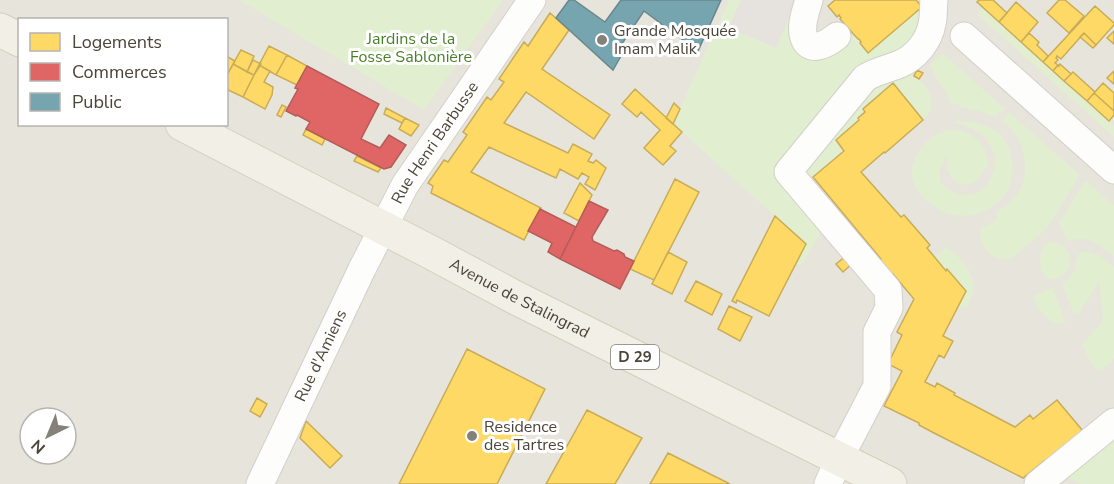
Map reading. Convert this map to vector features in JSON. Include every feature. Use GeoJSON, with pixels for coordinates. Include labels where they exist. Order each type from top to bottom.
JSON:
{"type":"FeatureCollection","features":[{"type":"Feature","properties":{"kind":"main road"},"geometry":{"type":"LineString","coordinates":[[0,30],[18,39]]}},
{"type":"Feature","properties":{"kind":"main road","name":"Avenue de Stalingrad"},"geometry":{"type":"LineString","coordinates":[[186,126],[516,298],[834,471],[890,484]]}},
{"type":"Feature","properties":{"kind":"street","name":"Rue Henri Barbusse"},"geometry":{"type":"LineString","coordinates":[[382,227],[405,185],[531,0]]}},
{"type":"Feature","properties":{"kind":"street"},"geometry":{"type":"LineString","coordinates":[[809,0],[803,25],[803,35],[807,44],[822,47],[837,36]]}},
{"type":"Feature","properties":{"kind":"street"},"geometry":{"type":"LineString","coordinates":[[834,471],[877,386],[877,332],[889,308],[888,290],[789,172],[865,78],[879,70],[900,64],[915,54],[924,44],[931,29],[934,0]]}},
{"type":"Feature","properties":{"kind":"street"},"geometry":{"type":"LineString","coordinates":[[964,36],[1114,170]]}},
{"type":"Feature","properties":{"kind":"street","name":"Rue d'Amiens"},"geometry":{"type":"LineString","coordinates":[[260,484],[382,227]]}},
{"type":"Feature","properties":{"kind":"street"},"geometry":{"type":"LineString","coordinates":[[1038,484],[1114,422]]}},
{"type":"Feature","properties":{"kind":"shaded area"},"geometry":{"type":"Polygon","coordinates":[[[0,0],[1114,0],[1114,484],[0,484],[0,0]]]}},
{"type":"Feature","properties":{"kind":"shaded area"},"geometry":{"type":"Polygon","coordinates":[[[741,0],[797,0],[776,48],[729,28],[741,0]]]}},
{"type":"Feature","properties":{"kind":"green space","name":"Jardins de la Fosse Sablonière"},"geometry":{"type":"Polygon","coordinates":[[[239,0],[503,0],[424,110],[239,0]]]}},
{"type":"Feature","properties":{"kind":"green space"},"geometry":{"type":"Polygon","coordinates":[[[729,0],[741,0],[729,28],[797,0],[796,39],[829,55],[854,36],[869,53],[922,7],[925,26],[782,169],[826,223],[802,265],[796,263],[805,243],[673,124],[729,0]]]}},
{"type":"Feature","properties":{"kind":"green space"},"geometry":{"type":"Polygon","coordinates":[[[982,8],[1114,126],[1114,137],[977,14],[982,8]]]}},
{"type":"Feature","properties":{"kind":"green space"},"geometry":{"type":"Polygon","coordinates":[[[942,53],[1005,109],[1002,113],[1000,112],[995,117],[960,107],[958,103],[950,105],[946,90],[943,89],[930,65],[942,53]]]}},
{"type":"Feature","properties":{"kind":"green space"},"geometry":{"type":"Polygon","coordinates":[[[905,72],[919,80],[929,92],[931,108],[923,120],[892,83],[863,108],[865,112],[858,118],[859,120],[836,140],[844,151],[813,177],[796,171],[868,82],[905,72]]]}},
{"type":"Feature","properties":{"kind":"green space"},"geometry":{"type":"Polygon","coordinates":[[[1009,112],[1080,175],[1044,231],[1012,258],[1003,259],[988,253],[982,244],[980,229],[982,224],[985,227],[998,218],[995,214],[1014,199],[1024,176],[1025,159],[1020,143],[1002,121],[1009,112]]]}},
{"type":"Feature","properties":{"kind":"green space"},"geometry":{"type":"Polygon","coordinates":[[[957,121],[980,124],[1000,134],[1006,141],[1013,165],[1010,185],[999,201],[982,212],[965,216],[952,215],[935,207],[919,191],[912,176],[913,164],[927,141],[946,131],[964,131],[972,135],[984,148],[989,166],[973,183],[960,184],[951,178],[947,167],[947,155],[940,169],[940,182],[957,193],[972,194],[984,187],[992,175],[994,159],[990,144],[976,131],[953,123],[957,121]]]}},
{"type":"Feature","properties":{"kind":"green space"},"geometry":{"type":"Polygon","coordinates":[[[1085,180],[1114,206],[1114,257],[1088,240],[1068,241],[1059,223],[1085,180]]]}},
{"type":"Feature","properties":{"kind":"green space"},"geometry":{"type":"Polygon","coordinates":[[[1049,242],[1063,246],[1070,259],[1066,272],[1055,279],[1045,276],[1041,269],[1041,253],[1049,242]]]}},
{"type":"Feature","properties":{"kind":"green space"},"geometry":{"type":"Polygon","coordinates":[[[946,247],[962,260],[970,272],[974,286],[967,307],[958,308],[966,291],[934,257],[946,247]]]}},
{"type":"Feature","properties":{"kind":"green space"},"geometry":{"type":"Polygon","coordinates":[[[1087,251],[1099,255],[1114,267],[1114,358],[1110,364],[1099,371],[1091,363],[1082,345],[1103,318],[1099,282],[1079,313],[1074,314],[1062,284],[1073,273],[1077,256],[1087,251]]]}},
{"type":"Feature","properties":{"kind":"green space"},"geometry":{"type":"Polygon","coordinates":[[[1053,288],[1066,322],[1055,323],[1047,318],[1033,296],[1053,288]]]}},
{"type":"Feature","properties":{"kind":"green space"},"geometry":{"type":"Polygon","coordinates":[[[1114,433],[1114,484],[1080,484],[1063,475],[1114,433]]]}},
{"type":"Feature","properties":{"kind":"building: Logements"},"geometry":{"type":"Polygon","coordinates":[[[835,0],[916,0],[922,7],[868,53],[839,15],[837,17],[828,6],[835,0]]]}},
{"type":"Feature","properties":{"kind":"building: Logements"},"geometry":{"type":"Polygon","coordinates":[[[993,0],[1007,13],[999,22],[977,2],[993,0]]]}},
{"type":"Feature","properties":{"kind":"building: Logements"},"geometry":{"type":"Polygon","coordinates":[[[1059,0],[1065,0],[1084,16],[1069,33],[1047,13],[1059,0]]]}},
{"type":"Feature","properties":{"kind":"building: Logements"},"geometry":{"type":"Polygon","coordinates":[[[1016,2],[1038,22],[1021,42],[999,22],[1016,2]]]}},
{"type":"Feature","properties":{"kind":"building: Logements"},"geometry":{"type":"Polygon","coordinates":[[[1095,6],[1114,25],[1096,45],[1084,33],[1061,59],[1057,56],[1058,60],[1055,63],[1058,65],[1053,71],[1043,62],[1095,6]]]}},
{"type":"Feature","properties":{"kind":"building: Logements"},"geometry":{"type":"Polygon","coordinates":[[[550,13],[569,30],[542,69],[610,115],[594,139],[526,92],[504,123],[568,153],[573,144],[592,154],[588,161],[593,163],[596,160],[606,168],[595,190],[585,184],[589,177],[582,173],[578,179],[560,169],[556,178],[489,147],[471,172],[541,208],[524,240],[431,193],[433,186],[428,183],[444,160],[448,162],[467,135],[463,132],[487,97],[491,100],[504,82],[499,79],[524,42],[528,46],[550,13]]]}},
{"type":"Feature","properties":{"kind":"building: Logements"},"geometry":{"type":"Polygon","coordinates":[[[1114,31],[1114,44],[1107,38],[1114,31]]]}},
{"type":"Feature","properties":{"kind":"building: Logements"},"geometry":{"type":"Polygon","coordinates":[[[1029,33],[1039,42],[1037,45],[1048,56],[1043,62],[1021,42],[1029,33]]]}},
{"type":"Feature","properties":{"kind":"building: Logements"},"geometry":{"type":"Polygon","coordinates":[[[1084,33],[1096,45],[1093,48],[1080,37],[1084,33]]]}},
{"type":"Feature","properties":{"kind":"building: Logements"},"geometry":{"type":"Polygon","coordinates":[[[269,46],[287,55],[276,75],[259,65],[269,46]]]}},
{"type":"Feature","properties":{"kind":"building: Logements"},"geometry":{"type":"Polygon","coordinates":[[[241,50],[254,56],[247,72],[233,64],[241,50]]]}},
{"type":"Feature","properties":{"kind":"building: Logements"},"geometry":{"type":"Polygon","coordinates":[[[287,55],[307,66],[297,85],[276,75],[287,55]]]}},
{"type":"Feature","properties":{"kind":"building: Logements"},"geometry":{"type":"Polygon","coordinates":[[[228,57],[235,61],[228,73],[228,57]]]}},
{"type":"Feature","properties":{"kind":"building: Logements"},"geometry":{"type":"Polygon","coordinates":[[[253,60],[261,64],[254,75],[247,72],[253,60]]]}},
{"type":"Feature","properties":{"kind":"building: Logements"},"geometry":{"type":"Polygon","coordinates":[[[233,64],[254,75],[243,97],[228,90],[228,73],[233,64]]]}},
{"type":"Feature","properties":{"kind":"building: Logements"},"geometry":{"type":"Polygon","coordinates":[[[1060,64],[1071,74],[1064,81],[1053,71],[1060,64]]]}},
{"type":"Feature","properties":{"kind":"building: Logements"},"geometry":{"type":"Polygon","coordinates":[[[259,65],[270,71],[264,82],[273,87],[265,109],[243,97],[259,65]]]}},
{"type":"Feature","properties":{"kind":"building: Logements"},"geometry":{"type":"Polygon","coordinates":[[[917,70],[923,73],[919,79],[914,76],[917,70]]]}},
{"type":"Feature","properties":{"kind":"building: Logements"},"geometry":{"type":"Polygon","coordinates":[[[1114,71],[1114,84],[1107,78],[1114,71]]]}},
{"type":"Feature","properties":{"kind":"building: Logements"},"geometry":{"type":"Polygon","coordinates":[[[1073,72],[1095,92],[1087,101],[1064,81],[1073,72]]]}},
{"type":"Feature","properties":{"kind":"building: Logements"},"geometry":{"type":"Polygon","coordinates":[[[893,83],[923,120],[861,172],[901,217],[904,215],[930,245],[927,248],[966,291],[943,336],[953,341],[944,358],[939,355],[925,382],[935,387],[937,383],[955,393],[954,395],[1015,427],[1030,415],[1033,419],[1057,400],[1083,431],[1049,466],[1044,461],[1023,478],[884,406],[902,371],[888,364],[902,335],[897,332],[914,299],[893,274],[888,278],[876,264],[881,259],[813,177],[844,151],[836,140],[859,120],[858,118],[865,112],[863,109],[893,83]]]}},
{"type":"Feature","properties":{"kind":"building: Logements"},"geometry":{"type":"Polygon","coordinates":[[[1103,83],[1114,93],[1114,111],[1094,93],[1103,83]]]}},
{"type":"Feature","properties":{"kind":"building: Logements"},"geometry":{"type":"Polygon","coordinates":[[[635,89],[682,132],[670,146],[676,151],[663,165],[644,148],[660,130],[641,112],[637,117],[622,104],[635,89]]]}},
{"type":"Feature","properties":{"kind":"building: Logements"},"geometry":{"type":"Polygon","coordinates":[[[1094,93],[1114,111],[1109,121],[1087,101],[1094,93]]]}},
{"type":"Feature","properties":{"kind":"building: Logements"},"geometry":{"type":"Polygon","coordinates":[[[674,103],[680,109],[673,124],[666,118],[674,103]]]}},
{"type":"Feature","properties":{"kind":"building: Logements"},"geometry":{"type":"Polygon","coordinates":[[[282,105],[286,107],[281,117],[277,115],[282,105]]]}},
{"type":"Feature","properties":{"kind":"building: Logements"},"geometry":{"type":"Polygon","coordinates":[[[386,108],[405,118],[402,123],[384,114],[386,108]]]}},
{"type":"Feature","properties":{"kind":"building: Logements"},"geometry":{"type":"Polygon","coordinates":[[[405,118],[419,125],[411,136],[399,129],[405,118]]]}},
{"type":"Feature","properties":{"kind":"building: Logements"},"geometry":{"type":"Polygon","coordinates":[[[306,129],[325,139],[322,145],[303,135],[306,129]]]}},
{"type":"Feature","properties":{"kind":"building: Logements"},"geometry":{"type":"Polygon","coordinates":[[[357,156],[381,168],[378,172],[354,161],[357,156]]]}},
{"type":"Feature","properties":{"kind":"building: Logements"},"geometry":{"type":"Polygon","coordinates":[[[675,179],[699,192],[654,280],[630,269],[675,179]]]}},
{"type":"Feature","properties":{"kind":"building: Logements"},"geometry":{"type":"Polygon","coordinates":[[[580,183],[592,195],[579,221],[564,213],[580,183]]]}},
{"type":"Feature","properties":{"kind":"building: Logements"},"geometry":{"type":"Polygon","coordinates":[[[775,216],[806,244],[769,316],[737,300],[736,303],[732,301],[775,216]]]}},
{"type":"Feature","properties":{"kind":"building: Logements"},"geometry":{"type":"Polygon","coordinates":[[[668,252],[687,262],[672,294],[652,284],[668,252]]]}},
{"type":"Feature","properties":{"kind":"building: Logements"},"geometry":{"type":"Polygon","coordinates":[[[847,255],[853,263],[843,272],[836,264],[847,255]]]}},
{"type":"Feature","properties":{"kind":"building: Logements"},"geometry":{"type":"Polygon","coordinates":[[[696,281],[722,294],[712,315],[685,301],[696,281]]]}},
{"type":"Feature","properties":{"kind":"building: Logements"},"geometry":{"type":"Polygon","coordinates":[[[729,306],[752,317],[740,341],[718,329],[729,306]]]}},
{"type":"Feature","properties":{"kind":"building: Logements","name":"Residence des Tartres"},"geometry":{"type":"Polygon","coordinates":[[[467,349],[545,389],[497,484],[399,484],[467,349]]]}},
{"type":"Feature","properties":{"kind":"building: Logements"},"geometry":{"type":"Polygon","coordinates":[[[257,398],[267,404],[260,417],[250,411],[257,398]]]}},
{"type":"Feature","properties":{"kind":"building: Logements"},"geometry":{"type":"Polygon","coordinates":[[[587,410],[642,438],[615,484],[546,484],[587,410]]]}},
{"type":"Feature","properties":{"kind":"building: Logements"},"geometry":{"type":"Polygon","coordinates":[[[306,421],[342,456],[330,468],[300,438],[306,421]]]}},
{"type":"Feature","properties":{"kind":"building: Logements"},"geometry":{"type":"Polygon","coordinates":[[[668,453],[730,484],[650,484],[668,453]]]}},
{"type":"Feature","properties":{"kind":"building: Commerces"},"geometry":{"type":"Polygon","coordinates":[[[307,66],[379,104],[361,139],[380,148],[389,135],[406,145],[391,167],[384,169],[306,129],[310,122],[286,111],[307,66]]]}},
{"type":"Feature","properties":{"kind":"building: Commerces"},"geometry":{"type":"Polygon","coordinates":[[[589,201],[608,210],[592,237],[593,241],[614,251],[617,250],[634,261],[620,289],[560,259],[589,201]]]}},
{"type":"Feature","properties":{"kind":"building: Commerces"},"geometry":{"type":"Polygon","coordinates":[[[540,209],[576,227],[560,259],[548,252],[552,243],[528,231],[540,209]]]}},
{"type":"Feature","properties":{"kind":"building: Public","name":"Grande Mosquée Imam Malik"},"geometry":{"type":"Polygon","coordinates":[[[569,0],[574,0],[605,22],[621,0],[721,0],[698,51],[644,11],[615,54],[621,56],[613,70],[556,18],[569,0]]]}},
{"type":"Feature","properties":{"kind":"place","name":"Grande Mosquée Imam Malik"},"geometry":{"type":"Point","coordinates":[602,40]}},
{"type":"Feature","properties":{"kind":"place","name":"Residence des Tartres"},"geometry":{"type":"Point","coordinates":[472,436]}}]}
